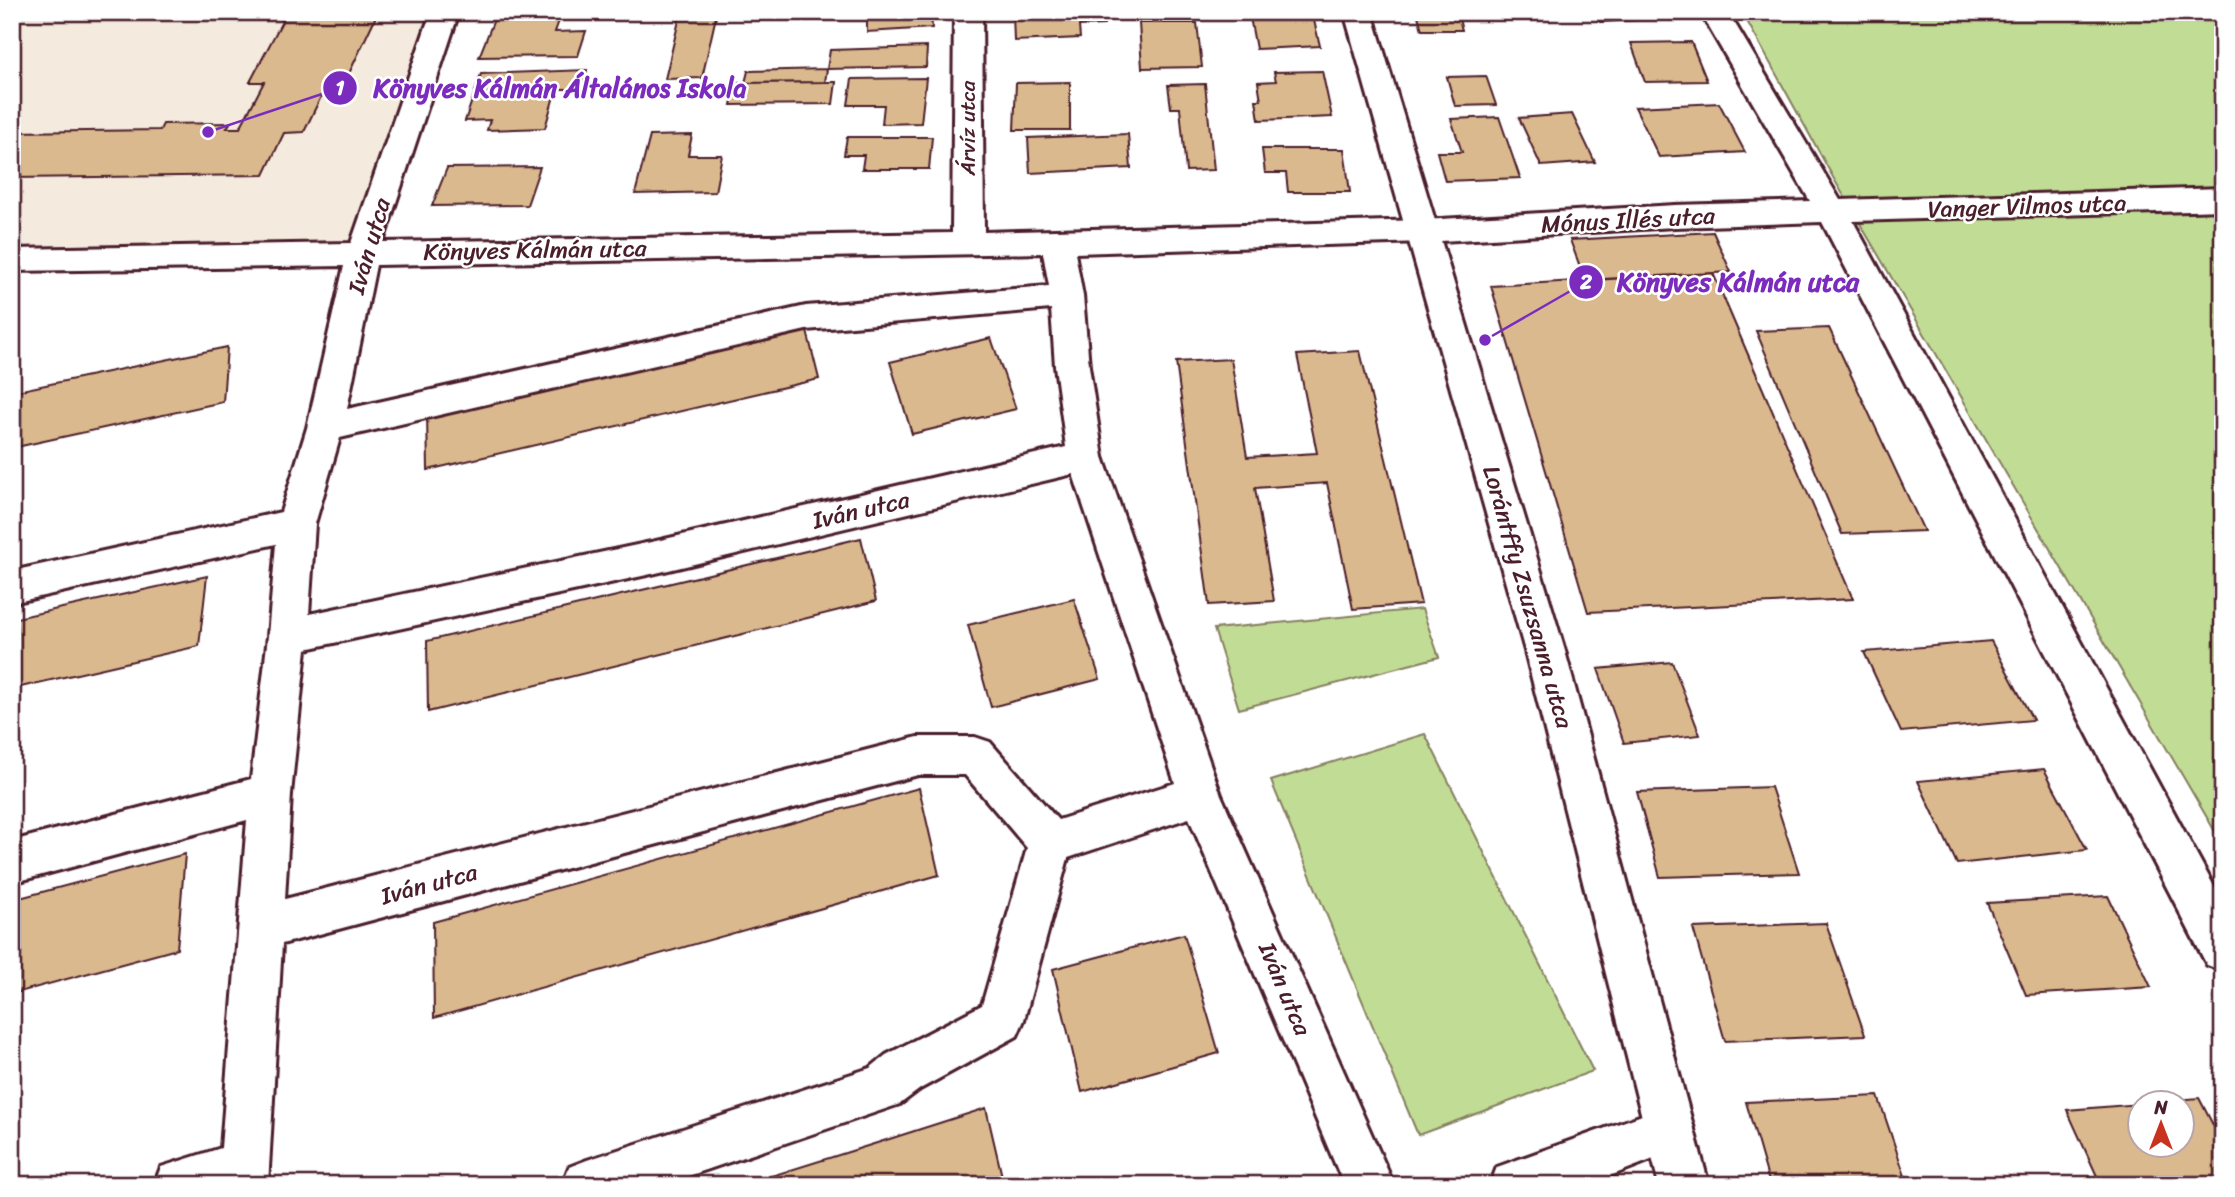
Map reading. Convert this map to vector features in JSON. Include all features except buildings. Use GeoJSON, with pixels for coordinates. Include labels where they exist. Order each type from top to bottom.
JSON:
{"type":"FeatureCollection","features":[{"type":"Feature","properties":{"kind":"street","name":"Iván utca"},"geometry":{"type":"LineString","coordinates":[[179,1185],[243,1176],[270,794],[288,636],[296,524],[325,428],[363,253],[446,12]]}},
{"type":"Feature","properties":{"kind":"street","name":"Árvíz utca"},"geometry":{"type":"LineString","coordinates":[[968,12],[968,244]]}},
{"type":"Feature","properties":{"kind":"street","name":"Lorántffy Zsuzsanna utca"},"geometry":{"type":"LineString","coordinates":[[1358,12],[1545,651],[1684,1185]]}},
{"type":"Feature","properties":{"kind":"street"},"geometry":{"type":"LineString","coordinates":[[1714,12],[1832,212],[2223,949]]}},
{"type":"Feature","properties":{"kind":"street","name":"Vanger Vilmos utca"},"geometry":{"type":"LineString","coordinates":[[1832,212],[2223,199]]}},
{"type":"Feature","properties":{"kind":"street","name":"Mónus Illés utca"},"geometry":{"type":"LineString","coordinates":[[1424,231],[1675,216],[1832,212]]}},
{"type":"Feature","properties":{"kind":"street","name":"Könyves Kálmán utca"},"geometry":{"type":"LineString","coordinates":[[12,260],[968,244],[1424,231]]}},
{"type":"Feature","properties":{"kind":"street"},"geometry":{"type":"LineString","coordinates":[[1057,242],[1067,296],[1072,366],[1085,457]]}},
{"type":"Feature","properties":{"kind":"street"},"geometry":{"type":"LineString","coordinates":[[325,428],[806,318],[1067,296]]}},
{"type":"Feature","properties":{"kind":"street","name":"Iván utca"},"geometry":{"type":"LineString","coordinates":[[288,636],[695,548],[1085,457],[1200,795],[1368,1185]]}},
{"type":"Feature","properties":{"kind":"street"},"geometry":{"type":"LineString","coordinates":[[12,587],[296,524]]}},
{"type":"Feature","properties":{"kind":"street","name":"Iván utca"},"geometry":{"type":"LineString","coordinates":[[261,927],[918,756],[975,756],[1050,843]]}},
{"type":"Feature","properties":{"kind":"street"},"geometry":{"type":"LineString","coordinates":[[12,862],[270,794]]}},
{"type":"Feature","properties":{"kind":"street"},"geometry":{"type":"LineString","coordinates":[[587,1185],[883,1087],[903,1072],[1001,1020],[1050,843],[1200,795]]}},
{"type":"Feature","properties":{"kind":"street"},"geometry":{"type":"LineString","coordinates":[[1515,1185],[1670,1129]]}},
{"type":"Feature","properties":{"kind":"shaded area"},"geometry":{"type":"Polygon","coordinates":[[[12,12],[445,12],[363,253],[12,260],[12,12]]]}},
{"type":"Feature","properties":{"kind":"green space"},"geometry":{"type":"Polygon","coordinates":[[[1742,12],[2223,12],[2223,845],[1834,179],[1742,12]]]}},
{"type":"Feature","properties":{"kind":"green space"},"geometry":{"type":"Polygon","coordinates":[[[1422,609],[1439,657],[1239,709],[1214,629],[1422,609]]]}},
{"type":"Feature","properties":{"kind":"green space"},"geometry":{"type":"Polygon","coordinates":[[[1425,734],[1593,1071],[1418,1135],[1271,781],[1425,734]]]}},
{"type":"Feature","properties":{"kind":"place","name":"Könyves Kálmán Általános Iskola"},"geometry":{"type":"Point","coordinates":[208,132]}},
{"type":"Feature","properties":{"kind":"place","name":"Könyves Kálmán utca"},"geometry":{"type":"Point","coordinates":[1485,340]}}]}
